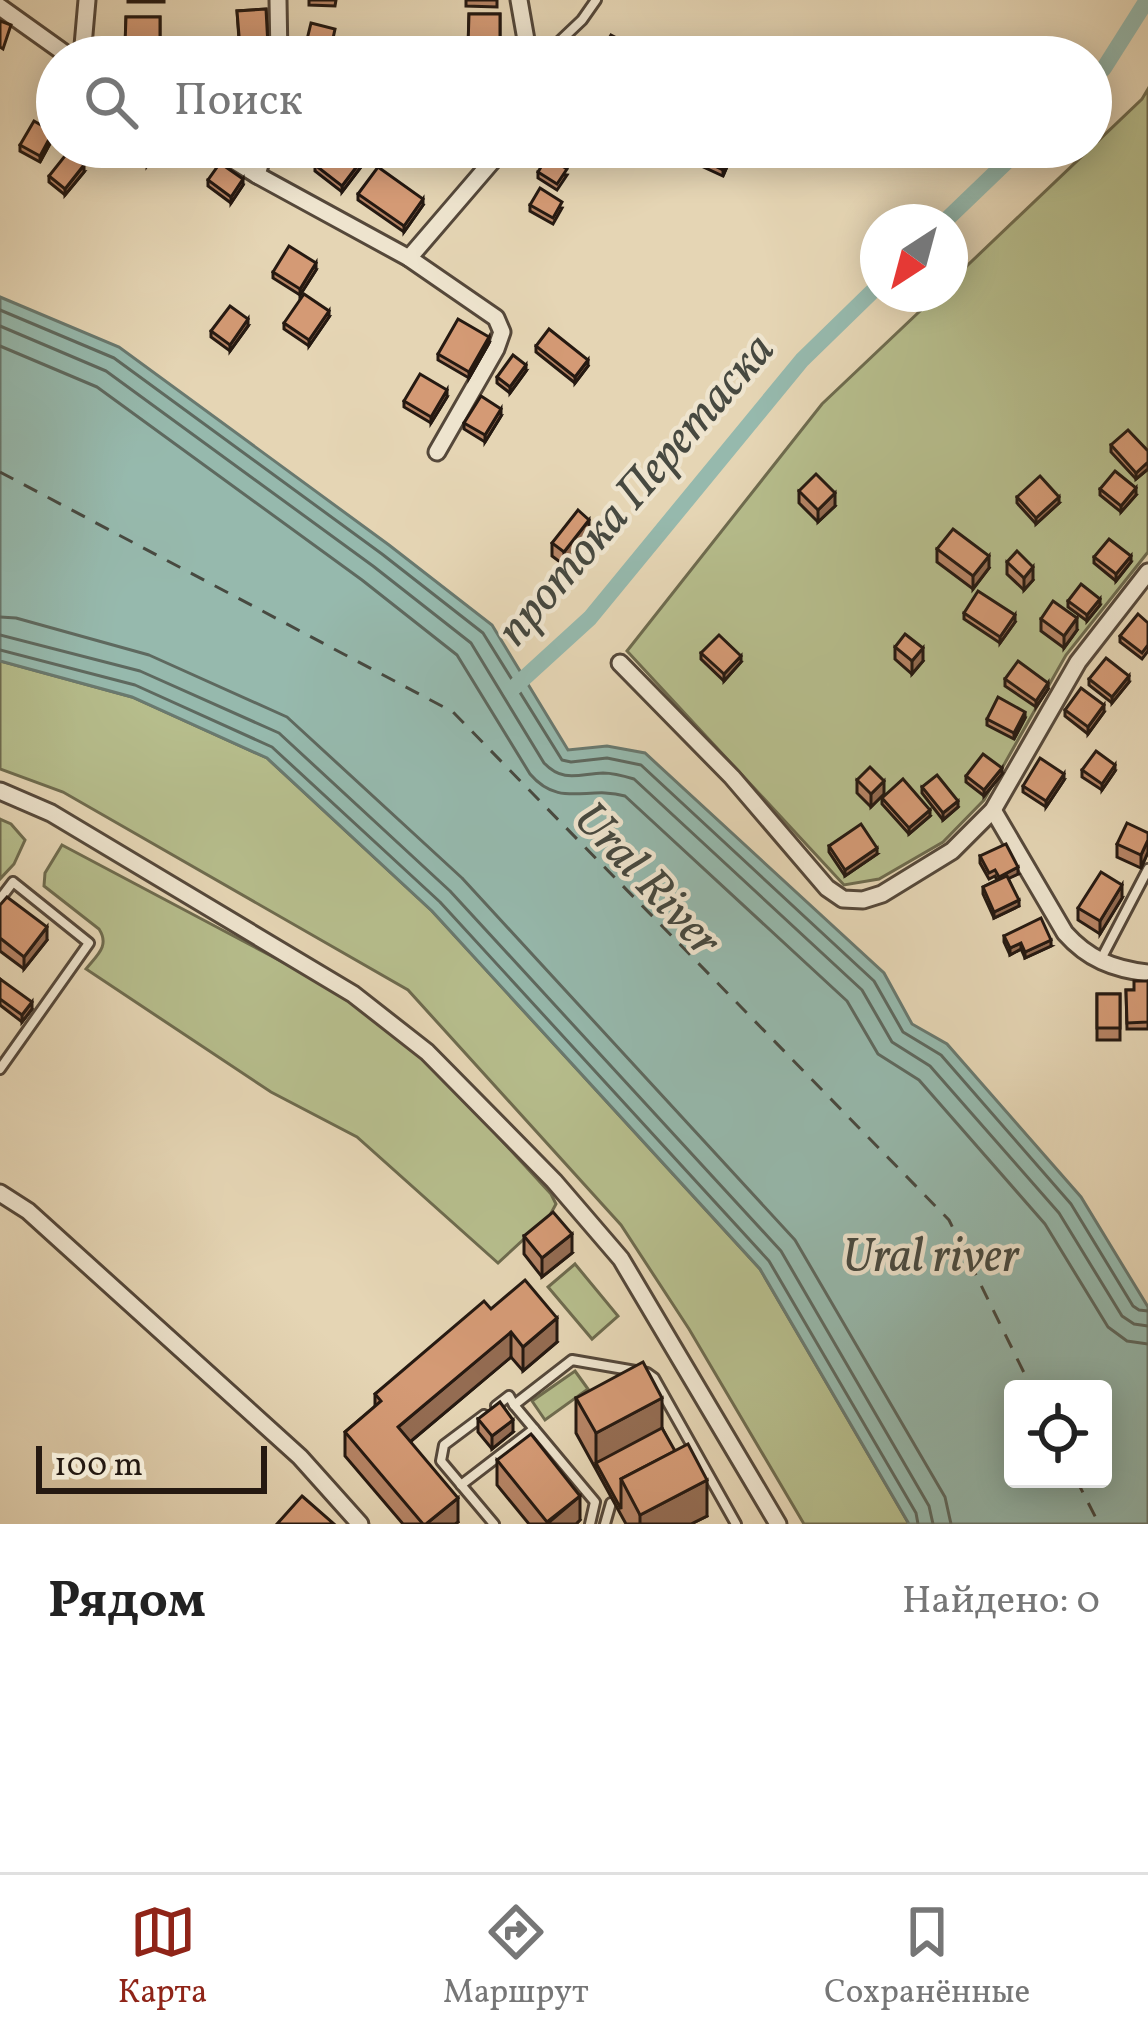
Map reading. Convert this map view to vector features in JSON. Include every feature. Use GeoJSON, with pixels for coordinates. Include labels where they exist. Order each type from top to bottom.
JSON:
{"type":"FeatureCollection","features":[{"type":"Feature","properties":{"kind":"street"},"geometry":{"type":"LineString","coordinates":[[84,36],[87,0]]}},
{"type":"Feature","properties":{"kind":"street"},"geometry":{"type":"LineString","coordinates":[[278,0],[279,36]]}},
{"type":"Feature","properties":{"kind":"street"},"geometry":{"type":"LineString","coordinates":[[519,0],[525,36]]}},
{"type":"Feature","properties":{"kind":"street"},"geometry":{"type":"LineString","coordinates":[[0,7],[41,36]]}},
{"type":"Feature","properties":{"kind":"street"},"geometry":{"type":"LineString","coordinates":[[246,168],[409,258],[496,318],[502,332],[496,349],[437,452]]}},
{"type":"Feature","properties":{"kind":"street"},"geometry":{"type":"LineString","coordinates":[[257,175],[259,168]]}},
{"type":"Feature","properties":{"kind":"street"},"geometry":{"type":"LineString","coordinates":[[409,258],[486,168]]}},
{"type":"Feature","properties":{"kind":"street"},"geometry":{"type":"LineString","coordinates":[[620,663],[732,777],[827,888],[843,899],[863,899],[882,894],[952,850],[993,810],[1078,662],[1148,572]]}},
{"type":"Feature","properties":{"kind":"street"},"geometry":{"type":"LineString","coordinates":[[0,791],[51,812],[353,994],[427,1052],[554,1181],[621,1259],[778,1524]]}},
{"type":"Feature","properties":{"kind":"street"},"geometry":{"type":"LineString","coordinates":[[993,810],[1065,933],[1080,949],[1100,962],[1148,974]]}},
{"type":"Feature","properties":{"kind":"street"},"geometry":{"type":"LineString","coordinates":[[0,1192],[28,1211],[300,1457],[360,1524]]}},
{"type":"Feature","properties":{"kind":"lane"},"geometry":{"type":"LineString","coordinates":[[565,36],[596,0]]}},
{"type":"Feature","properties":{"kind":"lane"},"geometry":{"type":"LineString","coordinates":[[1100,962],[1148,869]]}},
{"type":"Feature","properties":{"kind":"lane"},"geometry":{"type":"LineString","coordinates":[[0,899],[13,882],[89,943],[0,1069]]}},
{"type":"Feature","properties":{"kind":"lane"},"geometry":{"type":"LineString","coordinates":[[514,1405],[572,1360],[647,1373],[736,1524]]}},
{"type":"Feature","properties":{"kind":"lane"},"geometry":{"type":"LineString","coordinates":[[494,1524],[441,1461],[444,1445],[509,1396],[595,1502],[590,1524]]}},
{"type":"Feature","properties":{"kind":"lane"},"geometry":{"type":"LineString","coordinates":[[461,1485],[534,1429]]}},
{"type":"Feature","properties":{"kind":"lane"},"geometry":{"type":"LineString","coordinates":[[605,1524],[610,1503]]}},
{"type":"Feature","properties":{"kind":"green space"},"geometry":{"type":"Polygon","coordinates":[[[1148,89],[1148,552],[1066,655],[984,800],[943,842],[879,879],[844,885],[627,651],[822,404],[919,312],[968,312],[968,265],[1070,168],[1112,168],[1112,128],[1148,89]]]}},
{"type":"Feature","properties":{"kind":"green space"},"geometry":{"type":"Polygon","coordinates":[[[0,661],[132,697],[267,758],[432,911],[760,1269],[909,1524],[804,1524],[689,1329],[621,1225],[408,990],[63,792],[0,769],[0,661]]]}},
{"type":"Feature","properties":{"kind":"green space"},"geometry":{"type":"Polygon","coordinates":[[[0,819],[25,840],[14,864],[0,879],[0,819]]]}},
{"type":"Feature","properties":{"kind":"green space"},"geometry":{"type":"Polygon","coordinates":[[[62,845],[358,1002],[446,1080],[551,1194],[556,1204],[550,1215],[498,1263],[357,1137],[271,1092],[86,969],[101,950],[99,929],[44,886],[45,873],[62,845]]]}},
{"type":"Feature","properties":{"kind":"green space"},"geometry":{"type":"Polygon","coordinates":[[[575,1264],[618,1316],[592,1339],[548,1287],[575,1264]]]}},
{"type":"Feature","properties":{"kind":"green space"},"geometry":{"type":"Polygon","coordinates":[[[575,1371],[588,1389],[545,1420],[532,1401],[575,1371]]]}},
{"type":"Feature","properties":{"kind":"water","name":"Ural river"},"geometry":{"type":"Polygon","coordinates":[[[0,297],[119,347],[389,545],[492,625],[568,750],[607,746],[645,753],[884,973],[912,1024],[947,1044],[1081,1197],[1148,1307],[1148,1524],[909,1524],[760,1269],[432,911],[267,758],[132,697],[0,661],[0,297]]]}},
{"type":"Feature","properties":{"kind":"building"},"geometry":{"type":"Polygon","coordinates":[[[266,9],[267,36],[239,36],[237,11],[266,9]]]}},
{"type":"Feature","properties":{"kind":"building"},"geometry":{"type":"Polygon","coordinates":[[[469,14],[500,14],[500,36],[468,36],[469,14]]]}},
{"type":"Feature","properties":{"kind":"building"},"geometry":{"type":"Polygon","coordinates":[[[126,17],[160,17],[160,36],[125,36],[126,17]]]}},
{"type":"Feature","properties":{"kind":"building"},"geometry":{"type":"Polygon","coordinates":[[[0,21],[11,25],[3,49],[0,47],[0,21]]]}},
{"type":"Feature","properties":{"kind":"building"},"geometry":{"type":"Polygon","coordinates":[[[311,23],[335,29],[334,36],[308,36],[311,23]]]}},
{"type":"Feature","properties":{"kind":"building"},"geometry":{"type":"Polygon","coordinates":[[[34,121],[36,122],[36,154],[20,145],[34,121]]]}},
{"type":"Feature","properties":{"kind":"building"},"geometry":{"type":"Polygon","coordinates":[[[55,168],[82,168],[65,189],[49,176],[55,168]]]}},
{"type":"Feature","properties":{"kind":"building"},"geometry":{"type":"Polygon","coordinates":[[[216,168],[227,168],[243,179],[231,197],[208,180],[216,168]]]}},
{"type":"Feature","properties":{"kind":"building"},"geometry":{"type":"Polygon","coordinates":[[[319,168],[356,168],[342,186],[319,168]]]}},
{"type":"Feature","properties":{"kind":"building"},"geometry":{"type":"Polygon","coordinates":[[[379,168],[423,199],[404,226],[358,194],[379,168]]]}},
{"type":"Feature","properties":{"kind":"building"},"geometry":{"type":"Polygon","coordinates":[[[540,168],[567,169],[557,184],[538,172],[540,168]]]}},
{"type":"Feature","properties":{"kind":"building"},"geometry":{"type":"Polygon","coordinates":[[[540,188],[562,202],[553,218],[530,205],[540,188]]]}},
{"type":"Feature","properties":{"kind":"building"},"geometry":{"type":"Polygon","coordinates":[[[289,246],[316,263],[300,289],[273,272],[289,246]]]}},
{"type":"Feature","properties":{"kind":"building"},"geometry":{"type":"Polygon","coordinates":[[[304,294],[329,311],[309,340],[284,323],[304,294]]]}},
{"type":"Feature","properties":{"kind":"building"},"geometry":{"type":"Polygon","coordinates":[[[230,306],[248,319],[230,345],[211,331],[230,306]]]}},
{"type":"Feature","properties":{"kind":"building"},"geometry":{"type":"Polygon","coordinates":[[[458,319],[489,337],[469,372],[438,354],[458,319]]]}},
{"type":"Feature","properties":{"kind":"building"},"geometry":{"type":"Polygon","coordinates":[[[549,329],[588,360],[575,377],[536,346],[549,329]]]}},
{"type":"Feature","properties":{"kind":"building"},"geometry":{"type":"Polygon","coordinates":[[[513,355],[526,365],[510,387],[497,377],[513,355]]]}},
{"type":"Feature","properties":{"kind":"building"},"geometry":{"type":"Polygon","coordinates":[[[420,374],[447,390],[431,417],[404,401],[420,374]]]}},
{"type":"Feature","properties":{"kind":"building"},"geometry":{"type":"Polygon","coordinates":[[[481,396],[501,409],[485,435],[464,423],[481,396]]]}},
{"type":"Feature","properties":{"kind":"building"},"geometry":{"type":"Polygon","coordinates":[[[1128,430],[1148,451],[1148,462],[1136,473],[1111,445],[1128,430]]]}},
{"type":"Feature","properties":{"kind":"building"},"geometry":{"type":"Polygon","coordinates":[[[1115,471],[1136,488],[1121,506],[1100,489],[1115,471]]]}},
{"type":"Feature","properties":{"kind":"building"},"geometry":{"type":"Polygon","coordinates":[[[816,474],[835,493],[818,510],[799,491],[816,474]]]}},
{"type":"Feature","properties":{"kind":"building"},"geometry":{"type":"Polygon","coordinates":[[[1040,476],[1059,497],[1036,518],[1017,497],[1040,476]]]}},
{"type":"Feature","properties":{"kind":"building"},"geometry":{"type":"Polygon","coordinates":[[[578,510],[589,520],[564,552],[552,543],[578,510]]]}},
{"type":"Feature","properties":{"kind":"building"},"geometry":{"type":"Polygon","coordinates":[[[953,529],[989,556],[973,576],[937,549],[953,529]]]}},
{"type":"Feature","properties":{"kind":"building"},"geometry":{"type":"Polygon","coordinates":[[[1109,539],[1131,556],[1116,574],[1094,557],[1109,539]]]}},
{"type":"Feature","properties":{"kind":"building"},"geometry":{"type":"Polygon","coordinates":[[[1017,551],[1033,567],[1024,578],[1007,562],[1017,551]]]}},
{"type":"Feature","properties":{"kind":"building"},"geometry":{"type":"Polygon","coordinates":[[[1081,584],[1100,599],[1087,615],[1068,601],[1081,584]]]}},
{"type":"Feature","properties":{"kind":"building"},"geometry":{"type":"Polygon","coordinates":[[[978,591],[1015,615],[1000,637],[964,613],[978,591]]]}},
{"type":"Feature","properties":{"kind":"building"},"geometry":{"type":"Polygon","coordinates":[[[1053,601],[1077,618],[1064,636],[1041,619],[1053,601]]]}},
{"type":"Feature","properties":{"kind":"building"},"geometry":{"type":"Polygon","coordinates":[[[1138,614],[1148,623],[1148,645],[1142,653],[1120,636],[1138,614]]]}},
{"type":"Feature","properties":{"kind":"building"},"geometry":{"type":"Polygon","coordinates":[[[905,634],[923,648],[912,661],[895,647],[905,634]]]}},
{"type":"Feature","properties":{"kind":"building"},"geometry":{"type":"Polygon","coordinates":[[[719,635],[741,656],[724,674],[701,653],[719,635]]]}},
{"type":"Feature","properties":{"kind":"building"},"geometry":{"type":"Polygon","coordinates":[[[1106,658],[1129,676],[1112,697],[1089,679],[1106,658]]]}},
{"type":"Feature","properties":{"kind":"building"},"geometry":{"type":"Polygon","coordinates":[[[1018,661],[1048,683],[1036,701],[1005,679],[1018,661]]]}},
{"type":"Feature","properties":{"kind":"building"},"geometry":{"type":"Polygon","coordinates":[[[1081,688],[1104,705],[1088,727],[1065,710],[1081,688]]]}},
{"type":"Feature","properties":{"kind":"building"},"geometry":{"type":"Polygon","coordinates":[[[998,697],[1025,712],[1014,733],[987,719],[998,697]]]}},
{"type":"Feature","properties":{"kind":"building"},"geometry":{"type":"Polygon","coordinates":[[[1096,751],[1115,765],[1102,784],[1082,770],[1096,751]]]}},
{"type":"Feature","properties":{"kind":"building"},"geometry":{"type":"Polygon","coordinates":[[[983,754],[1002,768],[984,790],[966,776],[983,754]]]}},
{"type":"Feature","properties":{"kind":"building"},"geometry":{"type":"Polygon","coordinates":[[[1040,758],[1064,774],[1046,801],[1023,786],[1040,758]]]}},
{"type":"Feature","properties":{"kind":"building"},"geometry":{"type":"Polygon","coordinates":[[[870,767],[884,781],[871,794],[857,780],[870,767]]]}},
{"type":"Feature","properties":{"kind":"building"},"geometry":{"type":"Polygon","coordinates":[[[937,775],[958,801],[943,813],[922,787],[937,775]]]}},
{"type":"Feature","properties":{"kind":"building"},"geometry":{"type":"Polygon","coordinates":[[[903,779],[930,810],[909,828],[882,798],[903,779]]]}},
{"type":"Feature","properties":{"kind":"building"},"geometry":{"type":"Polygon","coordinates":[[[1127,823],[1148,833],[1141,855],[1117,844],[1127,823]]]}},
{"type":"Feature","properties":{"kind":"building"},"geometry":{"type":"Polygon","coordinates":[[[861,824],[877,848],[845,870],[829,846],[861,824]]]}},
{"type":"Feature","properties":{"kind":"building"},"geometry":{"type":"Polygon","coordinates":[[[1006,844],[1018,867],[999,877],[995,870],[989,873],[980,856],[1006,844]]]}},
{"type":"Feature","properties":{"kind":"building"},"geometry":{"type":"Polygon","coordinates":[[[1101,872],[1122,885],[1100,921],[1078,908],[1101,872]]]}},
{"type":"Feature","properties":{"kind":"building"},"geometry":{"type":"Polygon","coordinates":[[[1007,876],[1019,900],[994,912],[983,887],[1007,876]]]}},
{"type":"Feature","properties":{"kind":"building"},"geometry":{"type":"Polygon","coordinates":[[[7,897],[47,927],[24,957],[0,938],[0,905],[7,897]]]}},
{"type":"Feature","properties":{"kind":"building"},"geometry":{"type":"Polygon","coordinates":[[[1041,918],[1051,940],[1025,952],[1021,943],[1010,948],[1004,936],[1041,918]]]}},
{"type":"Feature","properties":{"kind":"building"},"geometry":{"type":"Polygon","coordinates":[[[0,979],[32,1002],[22,1015],[0,999],[0,979]]]}},
{"type":"Feature","properties":{"kind":"building"},"geometry":{"type":"Polygon","coordinates":[[[1134,981],[1148,981],[1148,1022],[1127,1023],[1126,990],[1134,990],[1134,981]]]}},
{"type":"Feature","properties":{"kind":"building"},"geometry":{"type":"Polygon","coordinates":[[[1097,994],[1120,994],[1120,1028],[1097,1028],[1097,994]]]}},
{"type":"Feature","properties":{"kind":"building"},"geometry":{"type":"Polygon","coordinates":[[[553,1212],[572,1234],[542,1258],[524,1236],[553,1212]]]}},
{"type":"Feature","properties":{"kind":"building"},"geometry":{"type":"Polygon","coordinates":[[[525,1280],[557,1318],[523,1347],[511,1332],[398,1427],[458,1498],[423,1524],[345,1432],[381,1401],[375,1394],[484,1301],[491,1309],[525,1280]]]}},
{"type":"Feature","properties":{"kind":"building"},"geometry":{"type":"Polygon","coordinates":[[[643,1362],[662,1398],[596,1433],[576,1398],[643,1362]]]}},
{"type":"Feature","properties":{"kind":"building"},"geometry":{"type":"Polygon","coordinates":[[[500,1402],[513,1420],[492,1436],[478,1419],[500,1402]]]}},
{"type":"Feature","properties":{"kind":"building"},"geometry":{"type":"Polygon","coordinates":[[[662,1428],[675,1451],[621,1479],[621,1509],[596,1463],[662,1428]]]}},
{"type":"Feature","properties":{"kind":"building"},"geometry":{"type":"Polygon","coordinates":[[[531,1434],[580,1496],[547,1522],[497,1460],[531,1434]]]}},
{"type":"Feature","properties":{"kind":"building"},"geometry":{"type":"Polygon","coordinates":[[[688,1444],[707,1480],[640,1515],[621,1479],[688,1444]]]}},
{"type":"Feature","properties":{"kind":"building"},"geometry":{"type":"Polygon","coordinates":[[[302,1496],[334,1524],[277,1524],[302,1496]]]}},
{"type":"Feature","properties":{"kind":"waterway","name":"протока Перетаска"},"geometry":{"type":"LineString","coordinates":[[1112,55],[1147,0]]}},
{"type":"Feature","properties":{"kind":"waterway","name":"протока Перетаска"},"geometry":{"type":"LineString","coordinates":[[963,204],[1000,168]]}},
{"type":"Feature","properties":{"kind":"waterway","name":"протока Перетаска"},"geometry":{"type":"LineString","coordinates":[[511,690],[590,618],[802,360],[860,304]]}},
{"type":"Feature","properties":{"kind":"ferry route"},"geometry":{"type":"LineString","coordinates":[[0,472],[453,712],[949,1220],[1028,1380]]}},
{"type":"Feature","properties":{"kind":"ferry route"},"geometry":{"type":"LineString","coordinates":[[1081,1488],[1099,1524]]}},
{"type":"Feature","properties":{"kind":"water label","name":"Ural River"},"geometry":{"type":"Point","coordinates":[646,881]}}]}
